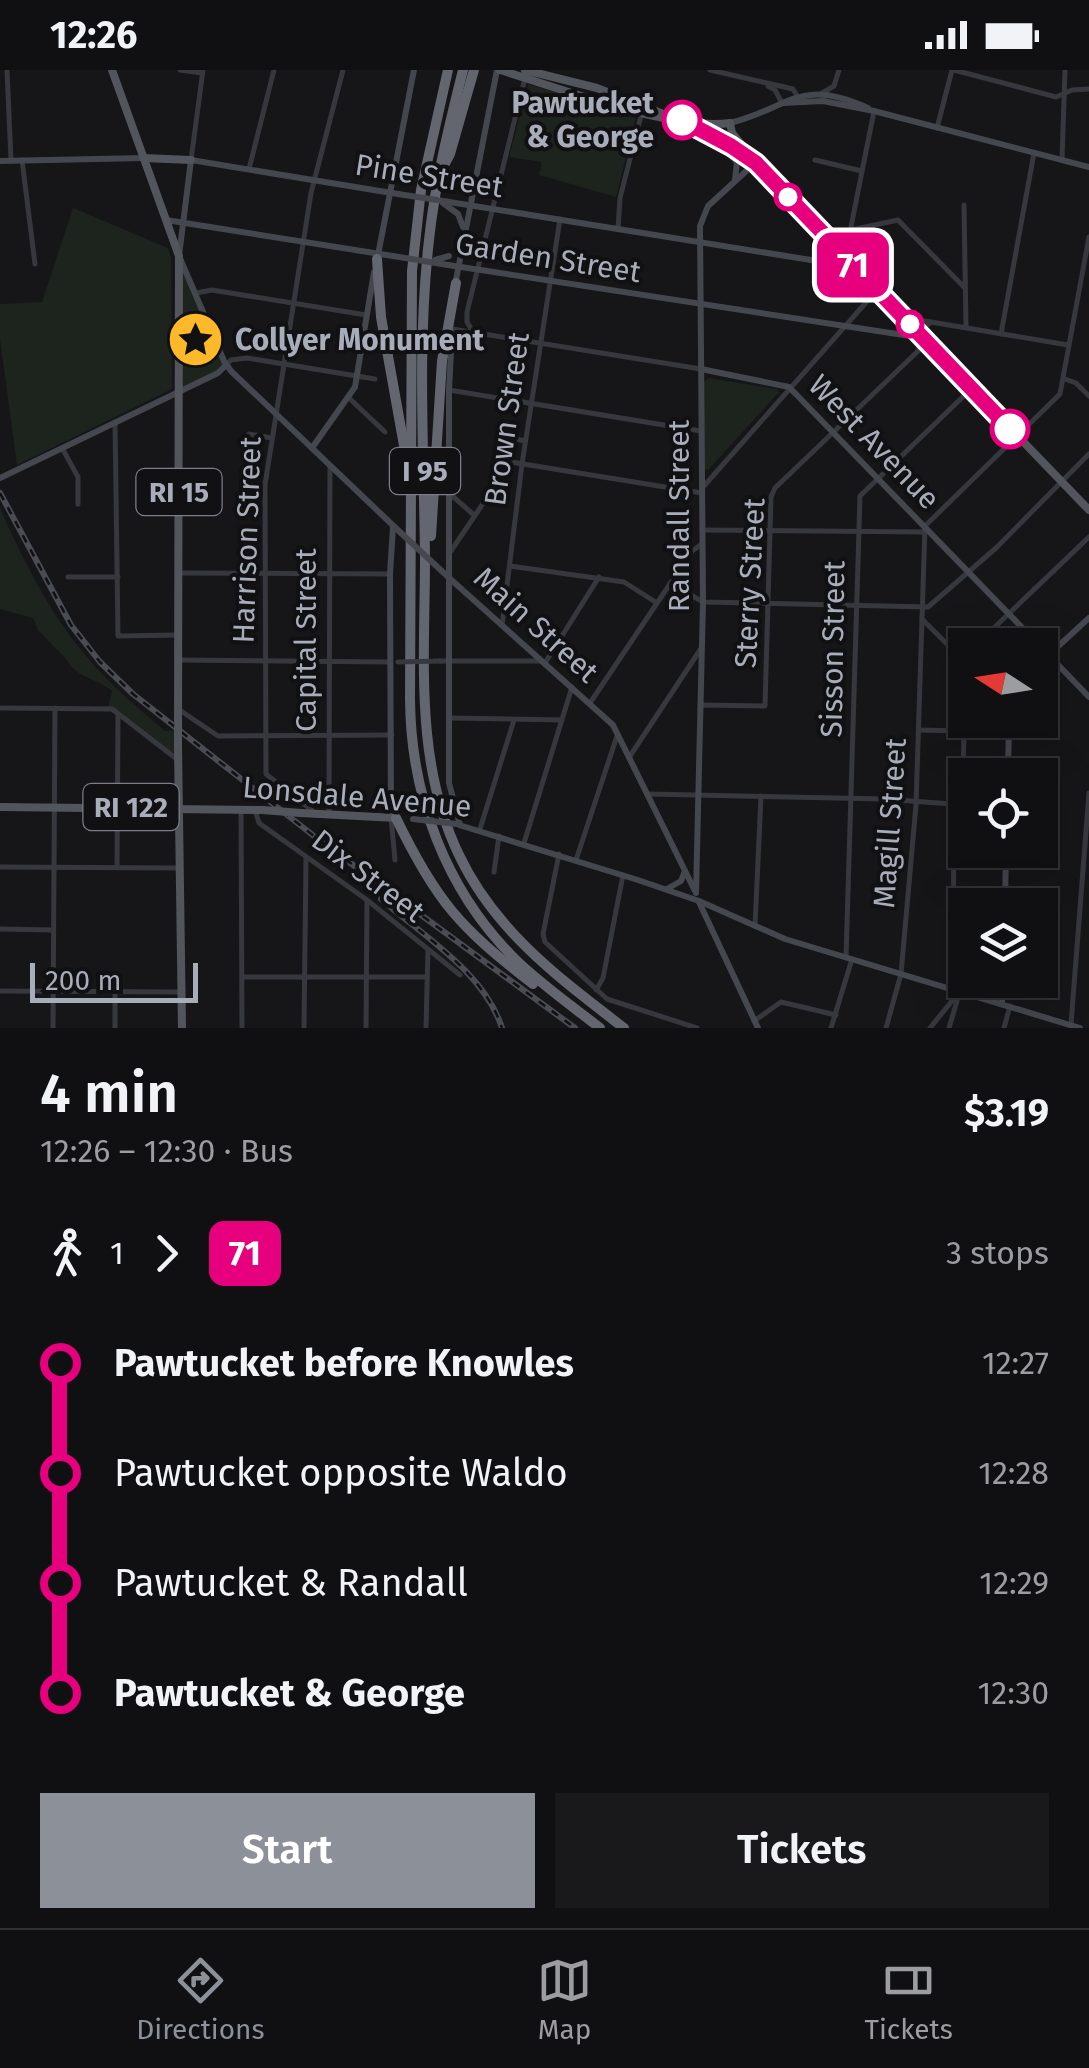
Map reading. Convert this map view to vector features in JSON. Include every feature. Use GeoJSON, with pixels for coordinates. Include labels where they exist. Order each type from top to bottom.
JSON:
{"type":"FeatureCollection","features":[{"type":"Feature","properties":{"kind":"highway","name":"I 95"},"geometry":{"type":"LineString","coordinates":[[448,70],[423,180],[414,251],[410,721],[416,772],[428,820],[450,869],[482,922],[524,967],[600,1028]]}},
{"type":"Feature","properties":{"kind":"highway","name":"I 95"},"geometry":{"type":"LineString","coordinates":[[462,70],[438,175],[424,298],[427,744],[436,794],[457,851],[482,895],[520,942],[624,1028]]}},
{"type":"Feature","properties":{"kind":"highway"},"geometry":{"type":"LineString","coordinates":[[438,175],[450,154],[474,70]]}},
{"type":"Feature","properties":{"kind":"highway"},"geometry":{"type":"LineString","coordinates":[[377,256],[380,312],[410,491]]}},
{"type":"Feature","properties":{"kind":"highway"},"geometry":{"type":"LineString","coordinates":[[425,611],[442,361],[456,283]]}},
{"type":"Feature","properties":{"kind":"highway"},"geometry":{"type":"LineString","coordinates":[[394,818],[425,876],[458,921],[536,986],[571,1006]]}},
{"type":"Feature","properties":{"kind":"main road","name":"Main Street"},"geometry":{"type":"LineString","coordinates":[[112,70],[179,256],[226,365],[393,526],[590,703],[618,734],[756,1024]]}},
{"type":"Feature","properties":{"kind":"main road"},"geometry":{"type":"LineString","coordinates":[[312,448],[349,398],[358,376],[388,192],[414,70]]}},
{"type":"Feature","properties":{"kind":"main road"},"geometry":{"type":"LineString","coordinates":[[458,825],[449,783],[444,661],[449,553],[449,390],[458,266],[499,70],[583,84]]}},
{"type":"Feature","properties":{"kind":"main road"},"geometry":{"type":"LineString","coordinates":[[543,70],[669,117]]}},
{"type":"Feature","properties":{"kind":"main road"},"geometry":{"type":"LineString","coordinates":[[526,73],[642,112],[688,122],[756,163]]}},
{"type":"Feature","properties":{"kind":"main road"},"geometry":{"type":"LineString","coordinates":[[688,122],[730,123],[782,103],[818,97],[1089,167]]}},
{"type":"Feature","properties":{"kind":"main road"},"geometry":{"type":"LineString","coordinates":[[730,123],[736,138],[756,163],[1089,510]]}},
{"type":"Feature","properties":{"kind":"main road"},"geometry":{"type":"LineString","coordinates":[[709,133],[737,162],[732,184]]}},
{"type":"Feature","properties":{"kind":"main road","name":"Pine Street"},"geometry":{"type":"LineString","coordinates":[[0,161],[191,160],[438,200],[456,207],[470,205],[836,264],[850,261]]}},
{"type":"Feature","properties":{"kind":"main road","name":"RI 15"},"geometry":{"type":"LineString","coordinates":[[182,1028],[179,256],[191,160]]}},
{"type":"Feature","properties":{"kind":"main road","name":"Randall Street"},"geometry":{"type":"LineString","coordinates":[[697,897],[703,602],[700,222],[705,210],[756,163]]}},
{"type":"Feature","properties":{"kind":"main road"},"geometry":{"type":"LineString","coordinates":[[448,260],[464,236],[456,207]]}},
{"type":"Feature","properties":{"kind":"main road","name":"Garden Street"},"geometry":{"type":"LineString","coordinates":[[166,220],[377,256],[448,260],[458,266],[700,306],[923,338]]}},
{"type":"Feature","properties":{"kind":"main road"},"geometry":{"type":"LineString","coordinates":[[0,478],[226,365]]}},
{"type":"Feature","properties":{"kind":"main road","name":"West Avenue"},"geometry":{"type":"LineString","coordinates":[[701,369],[790,387],[1023,628]]}},
{"type":"Feature","properties":{"kind":"main road"},"geometry":{"type":"LineString","coordinates":[[393,526],[390,574],[395,662],[394,818]]}},
{"type":"Feature","properties":{"kind":"main road"},"geometry":{"type":"LineString","coordinates":[[1058,645],[1089,618]]}},
{"type":"Feature","properties":{"kind":"main road","name":"West Avenue"},"geometry":{"type":"LineString","coordinates":[[1058,664],[1089,697]]}},
{"type":"Feature","properties":{"kind":"main road","name":"Lonsdale Avenue"},"geometry":{"type":"LineString","coordinates":[[0,806],[180,807],[413,819],[480,829],[697,897]]}},
{"type":"Feature","properties":{"kind":"main road"},"geometry":{"type":"LineString","coordinates":[[666,889],[681,881],[685,871]]}},
{"type":"Feature","properties":{"kind":"main road","name":"RI 122"},"geometry":{"type":"LineString","coordinates":[[697,897],[785,939],[948,988]]}},
{"type":"Feature","properties":{"kind":"main road"},"geometry":{"type":"LineString","coordinates":[[711,926],[716,909]]}},
{"type":"Feature","properties":{"kind":"main road","name":"RI 122"},"geometry":{"type":"LineString","coordinates":[[983,998],[1058,1025],[1080,1028]]}},
{"type":"Feature","properties":{"kind":"main road"},"geometry":{"type":"LineString","coordinates":[[1005,998],[1006,1005]]}},
{"type":"Feature","properties":{"kind":"street"},"geometry":{"type":"LineString","coordinates":[[6,70],[12,160]]}},
{"type":"Feature","properties":{"kind":"street"},"geometry":{"type":"LineString","coordinates":[[180,70],[202,72],[191,160]]}},
{"type":"Feature","properties":{"kind":"street"},"geometry":{"type":"LineString","coordinates":[[249,170],[274,70]]}},
{"type":"Feature","properties":{"kind":"street","name":"Harrison Street"},"geometry":{"type":"LineString","coordinates":[[316,814],[266,774],[266,484],[314,180],[342,70]]}},
{"type":"Feature","properties":{"kind":"street"},"geometry":{"type":"LineString","coordinates":[[710,70],[793,89],[799,98]]}},
{"type":"Feature","properties":{"kind":"street"},"geometry":{"type":"LineString","coordinates":[[818,97],[834,86],[839,70]]}},
{"type":"Feature","properties":{"kind":"street"},"geometry":{"type":"LineString","coordinates":[[936,128],[953,70],[1052,96],[1089,89]]}},
{"type":"Feature","properties":{"kind":"street"},"geometry":{"type":"LineString","coordinates":[[1062,160],[1065,70]]}},
{"type":"Feature","properties":{"kind":"street"},"geometry":{"type":"LineString","coordinates":[[474,332],[466,318],[526,73]]}},
{"type":"Feature","properties":{"kind":"street"},"geometry":{"type":"LineString","coordinates":[[761,82],[775,90],[782,103]]}},
{"type":"Feature","properties":{"kind":"street"},"geometry":{"type":"LineString","coordinates":[[842,254],[874,111]]}},
{"type":"Feature","properties":{"kind":"street"},"geometry":{"type":"LineString","coordinates":[[618,229],[620,198],[642,112]]}},
{"type":"Feature","properties":{"kind":"street"},"geometry":{"type":"LineString","coordinates":[[1002,334],[1034,153]]}},
{"type":"Feature","properties":{"kind":"street"},"geometry":{"type":"LineString","coordinates":[[22,160],[35,264]]}},
{"type":"Feature","properties":{"kind":"street"},"geometry":{"type":"LineString","coordinates":[[815,160],[862,171]]}},
{"type":"Feature","properties":{"kind":"street"},"geometry":{"type":"LineString","coordinates":[[964,205],[966,328]]}},
{"type":"Feature","properties":{"kind":"street","name":"Brown Street"},"geometry":{"type":"LineString","coordinates":[[502,626],[525,441],[560,219]]}},
{"type":"Feature","properties":{"kind":"street"},"geometry":{"type":"LineString","coordinates":[[850,230],[898,220],[965,288]]}},
{"type":"Feature","properties":{"kind":"street"},"geometry":{"type":"LineString","coordinates":[[702,530],[924,529],[1060,394],[1089,237]]}},
{"type":"Feature","properties":{"kind":"street"},"geometry":{"type":"LineString","coordinates":[[196,292],[212,290],[367,315]]}},
{"type":"Feature","properties":{"kind":"street"},"geometry":{"type":"LineString","coordinates":[[525,441],[502,444],[500,452],[510,463],[702,490],[878,290]]}},
{"type":"Feature","properties":{"kind":"street"},"geometry":{"type":"LineString","coordinates":[[904,318],[1068,346]]}},
{"type":"Feature","properties":{"kind":"street","name":"Sterry Street"},"geometry":{"type":"LineString","coordinates":[[700,705],[765,706],[771,496],[918,351],[931,322]]}},
{"type":"Feature","properties":{"kind":"street","name":"West Avenue"},"geometry":{"type":"LineString","coordinates":[[452,329],[701,369]]}},
{"type":"Feature","properties":{"kind":"street"},"geometry":{"type":"LineString","coordinates":[[226,365],[242,358],[375,379]]}},
{"type":"Feature","properties":{"kind":"street"},"geometry":{"type":"LineString","coordinates":[[1064,379],[1076,383],[1089,396]]}},
{"type":"Feature","properties":{"kind":"street","name":"Sisson Street"},"geometry":{"type":"LineString","coordinates":[[832,1028],[849,958],[860,496],[972,388]]}},
{"type":"Feature","properties":{"kind":"street"},"geometry":{"type":"LineString","coordinates":[[449,390],[702,431]]}},
{"type":"Feature","properties":{"kind":"street"},"geometry":{"type":"LineString","coordinates":[[349,398],[385,432]]}},
{"type":"Feature","properties":{"kind":"street"},"geometry":{"type":"LineString","coordinates":[[115,422],[118,636],[178,635]]}},
{"type":"Feature","properties":{"kind":"street"},"geometry":{"type":"LineString","coordinates":[[249,434],[272,438]]}},
{"type":"Feature","properties":{"kind":"street"},"geometry":{"type":"LineString","coordinates":[[62,448],[78,477],[78,504]]}},
{"type":"Feature","properties":{"kind":"street"},"geometry":{"type":"LineString","coordinates":[[670,583],[703,602],[922,608],[968,572],[1089,454]]}},
{"type":"Feature","properties":{"kind":"street"},"geometry":{"type":"LineString","coordinates":[[449,553],[510,463]]}},
{"type":"Feature","properties":{"kind":"street","name":"Capital Street"},"geometry":{"type":"LineString","coordinates":[[329,814],[330,465]]}},
{"type":"Feature","properties":{"kind":"street"},"geometry":{"type":"LineString","coordinates":[[450,493],[474,516]]}},
{"type":"Feature","properties":{"kind":"street"},"geometry":{"type":"LineString","coordinates":[[922,608],[924,529]]}},
{"type":"Feature","properties":{"kind":"street"},"geometry":{"type":"LineString","coordinates":[[994,628],[1089,537]]}},
{"type":"Feature","properties":{"kind":"street"},"geometry":{"type":"LineString","coordinates":[[590,703],[692,551],[702,544]]}},
{"type":"Feature","properties":{"kind":"street"},"geometry":{"type":"LineString","coordinates":[[510,566],[624,582],[657,603]]}},
{"type":"Feature","properties":{"kind":"street"},"geometry":{"type":"LineString","coordinates":[[180,574],[390,574]]}},
{"type":"Feature","properties":{"kind":"street"},"geometry":{"type":"LineString","coordinates":[[68,577],[118,578]]}},
{"type":"Feature","properties":{"kind":"street"},"geometry":{"type":"LineString","coordinates":[[178,660],[544,662],[600,577]]}},
{"type":"Feature","properties":{"kind":"street","name":"Magill Street"},"geometry":{"type":"LineString","coordinates":[[886,1028],[901,974],[916,803],[922,608]]}},
{"type":"Feature","properties":{"kind":"street"},"geometry":{"type":"LineString","coordinates":[[922,620],[948,644]]}},
{"type":"Feature","properties":{"kind":"street"},"geometry":{"type":"LineString","coordinates":[[630,756],[702,647]]}},
{"type":"Feature","properties":{"kind":"street"},"geometry":{"type":"LineString","coordinates":[[526,661],[532,652]]}},
{"type":"Feature","properties":{"kind":"street"},"geometry":{"type":"LineString","coordinates":[[524,843],[572,688]]}},
{"type":"Feature","properties":{"kind":"street"},"geometry":{"type":"LineString","coordinates":[[0,708],[112,709],[178,760]]}},
{"type":"Feature","properties":{"kind":"street"},"geometry":{"type":"LineString","coordinates":[[53,1028],[55,708]]}},
{"type":"Feature","properties":{"kind":"street"},"geometry":{"type":"LineString","coordinates":[[178,709],[218,736],[392,736]]}},
{"type":"Feature","properties":{"kind":"street"},"geometry":{"type":"LineString","coordinates":[[117,868],[118,716]]}},
{"type":"Feature","properties":{"kind":"street"},"geometry":{"type":"LineString","coordinates":[[449,718],[562,720]]}},
{"type":"Feature","properties":{"kind":"street"},"geometry":{"type":"LineString","coordinates":[[480,829],[514,720]]}},
{"type":"Feature","properties":{"kind":"street"},"geometry":{"type":"LineString","coordinates":[[919,730],[948,731]]}},
{"type":"Feature","properties":{"kind":"street"},"geometry":{"type":"LineString","coordinates":[[576,860],[618,734]]}},
{"type":"Feature","properties":{"kind":"street"},"geometry":{"type":"LineString","coordinates":[[1070,1025],[1089,793]]}},
{"type":"Feature","properties":{"kind":"street"},"geometry":{"type":"LineString","coordinates":[[648,794],[851,798],[948,804]]}},
{"type":"Feature","properties":{"kind":"street"},"geometry":{"type":"LineString","coordinates":[[756,926],[761,796]]}},
{"type":"Feature","properties":{"kind":"street"},"geometry":{"type":"LineString","coordinates":[[241,809],[242,1028]]}},
{"type":"Feature","properties":{"kind":"street","name":"Dix Street"},"geometry":{"type":"LineString","coordinates":[[259,810],[259,824],[367,900],[460,975]]}},
{"type":"Feature","properties":{"kind":"street"},"geometry":{"type":"LineString","coordinates":[[394,818],[395,860]]}},
{"type":"Feature","properties":{"kind":"street"},"geometry":{"type":"LineString","coordinates":[[494,872],[499,836]]}},
{"type":"Feature","properties":{"kind":"street"},"geometry":{"type":"LineString","coordinates":[[559,854],[544,939],[596,990],[617,1004],[696,1028]]}},
{"type":"Feature","properties":{"kind":"street"},"geometry":{"type":"LineString","coordinates":[[304,1028],[306,856]]}},
{"type":"Feature","properties":{"kind":"street"},"geometry":{"type":"LineString","coordinates":[[0,868],[181,868]]}},
{"type":"Feature","properties":{"kind":"street"},"geometry":{"type":"LineString","coordinates":[[596,990],[603,978],[623,875]]}},
{"type":"Feature","properties":{"kind":"street"},"geometry":{"type":"LineString","coordinates":[[366,1028],[367,900]]}},
{"type":"Feature","properties":{"kind":"street"},"geometry":{"type":"LineString","coordinates":[[0,930],[54,930]]}},
{"type":"Feature","properties":{"kind":"street"},"geometry":{"type":"LineString","coordinates":[[426,1028],[428,949]]}},
{"type":"Feature","properties":{"kind":"street"},"geometry":{"type":"LineString","coordinates":[[242,977],[426,977]]}},
{"type":"Feature","properties":{"kind":"street"},"geometry":{"type":"LineString","coordinates":[[0,992],[182,992]]}},
{"type":"Feature","properties":{"kind":"street"},"geometry":{"type":"LineString","coordinates":[[115,992],[115,1028]]}},
{"type":"Feature","properties":{"kind":"street"},"geometry":{"type":"LineString","coordinates":[[930,1028],[951,998]]}},
{"type":"Feature","properties":{"kind":"street"},"geometry":{"type":"LineString","coordinates":[[949,1028],[955,998]]}},
{"type":"Feature","properties":{"kind":"street"},"geometry":{"type":"LineString","coordinates":[[756,1024],[781,1002],[836,1015]]}},
{"type":"Feature","properties":{"kind":"street"},"geometry":{"type":"LineString","coordinates":[[1004,1028],[1006,1005]]}},
{"type":"Feature","properties":{"kind":"shaded area"},"geometry":{"type":"Polygon","coordinates":[[[528,84],[636,117],[616,197],[539,175],[542,162],[509,157],[528,84]]]}},
{"type":"Feature","properties":{"kind":"shaded area"},"geometry":{"type":"Polygon","coordinates":[[[73,208],[168,248],[172,389],[17,465],[0,339],[0,304],[42,302],[73,208]]]}},
{"type":"Feature","properties":{"kind":"shaded area"},"geometry":{"type":"Polygon","coordinates":[[[181,259],[209,334],[229,368],[180,391],[181,259]]]}},
{"type":"Feature","properties":{"kind":"shaded area"},"geometry":{"type":"Polygon","coordinates":[[[709,378],[779,392],[708,470],[704,469],[703,383],[709,378]]]}},
{"type":"Feature","properties":{"kind":"shaded area"},"geometry":{"type":"Polygon","coordinates":[[[0,508],[38,585],[86,656],[165,731],[179,730],[179,760],[108,708],[112,691],[75,670],[38,630],[33,618],[0,609],[0,508]]]}},
{"type":"Feature","properties":{"kind":"railway"},"geometry":{"type":"LineString","coordinates":[[0,493],[71,625],[100,662],[133,694],[319,840],[575,1028]]}},
{"type":"Feature","properties":{"kind":"railway"},"geometry":{"type":"LineString","coordinates":[[381,899],[467,972],[502,1028]]}},
{"type":"Feature","properties":{"kind":"bus line","name":"71"},"geometry":{"type":"LineString","coordinates":[[682,120],[756,163],[1010,429]]}},
{"type":"Feature","properties":{"kind":"place","name":"Pawtucket & George"},"geometry":{"type":"Point","coordinates":[682,120]}},
{"type":"Feature","properties":{"kind":"place","name":"Collyer Monument"},"geometry":{"type":"Point","coordinates":[196,340]}}]}
